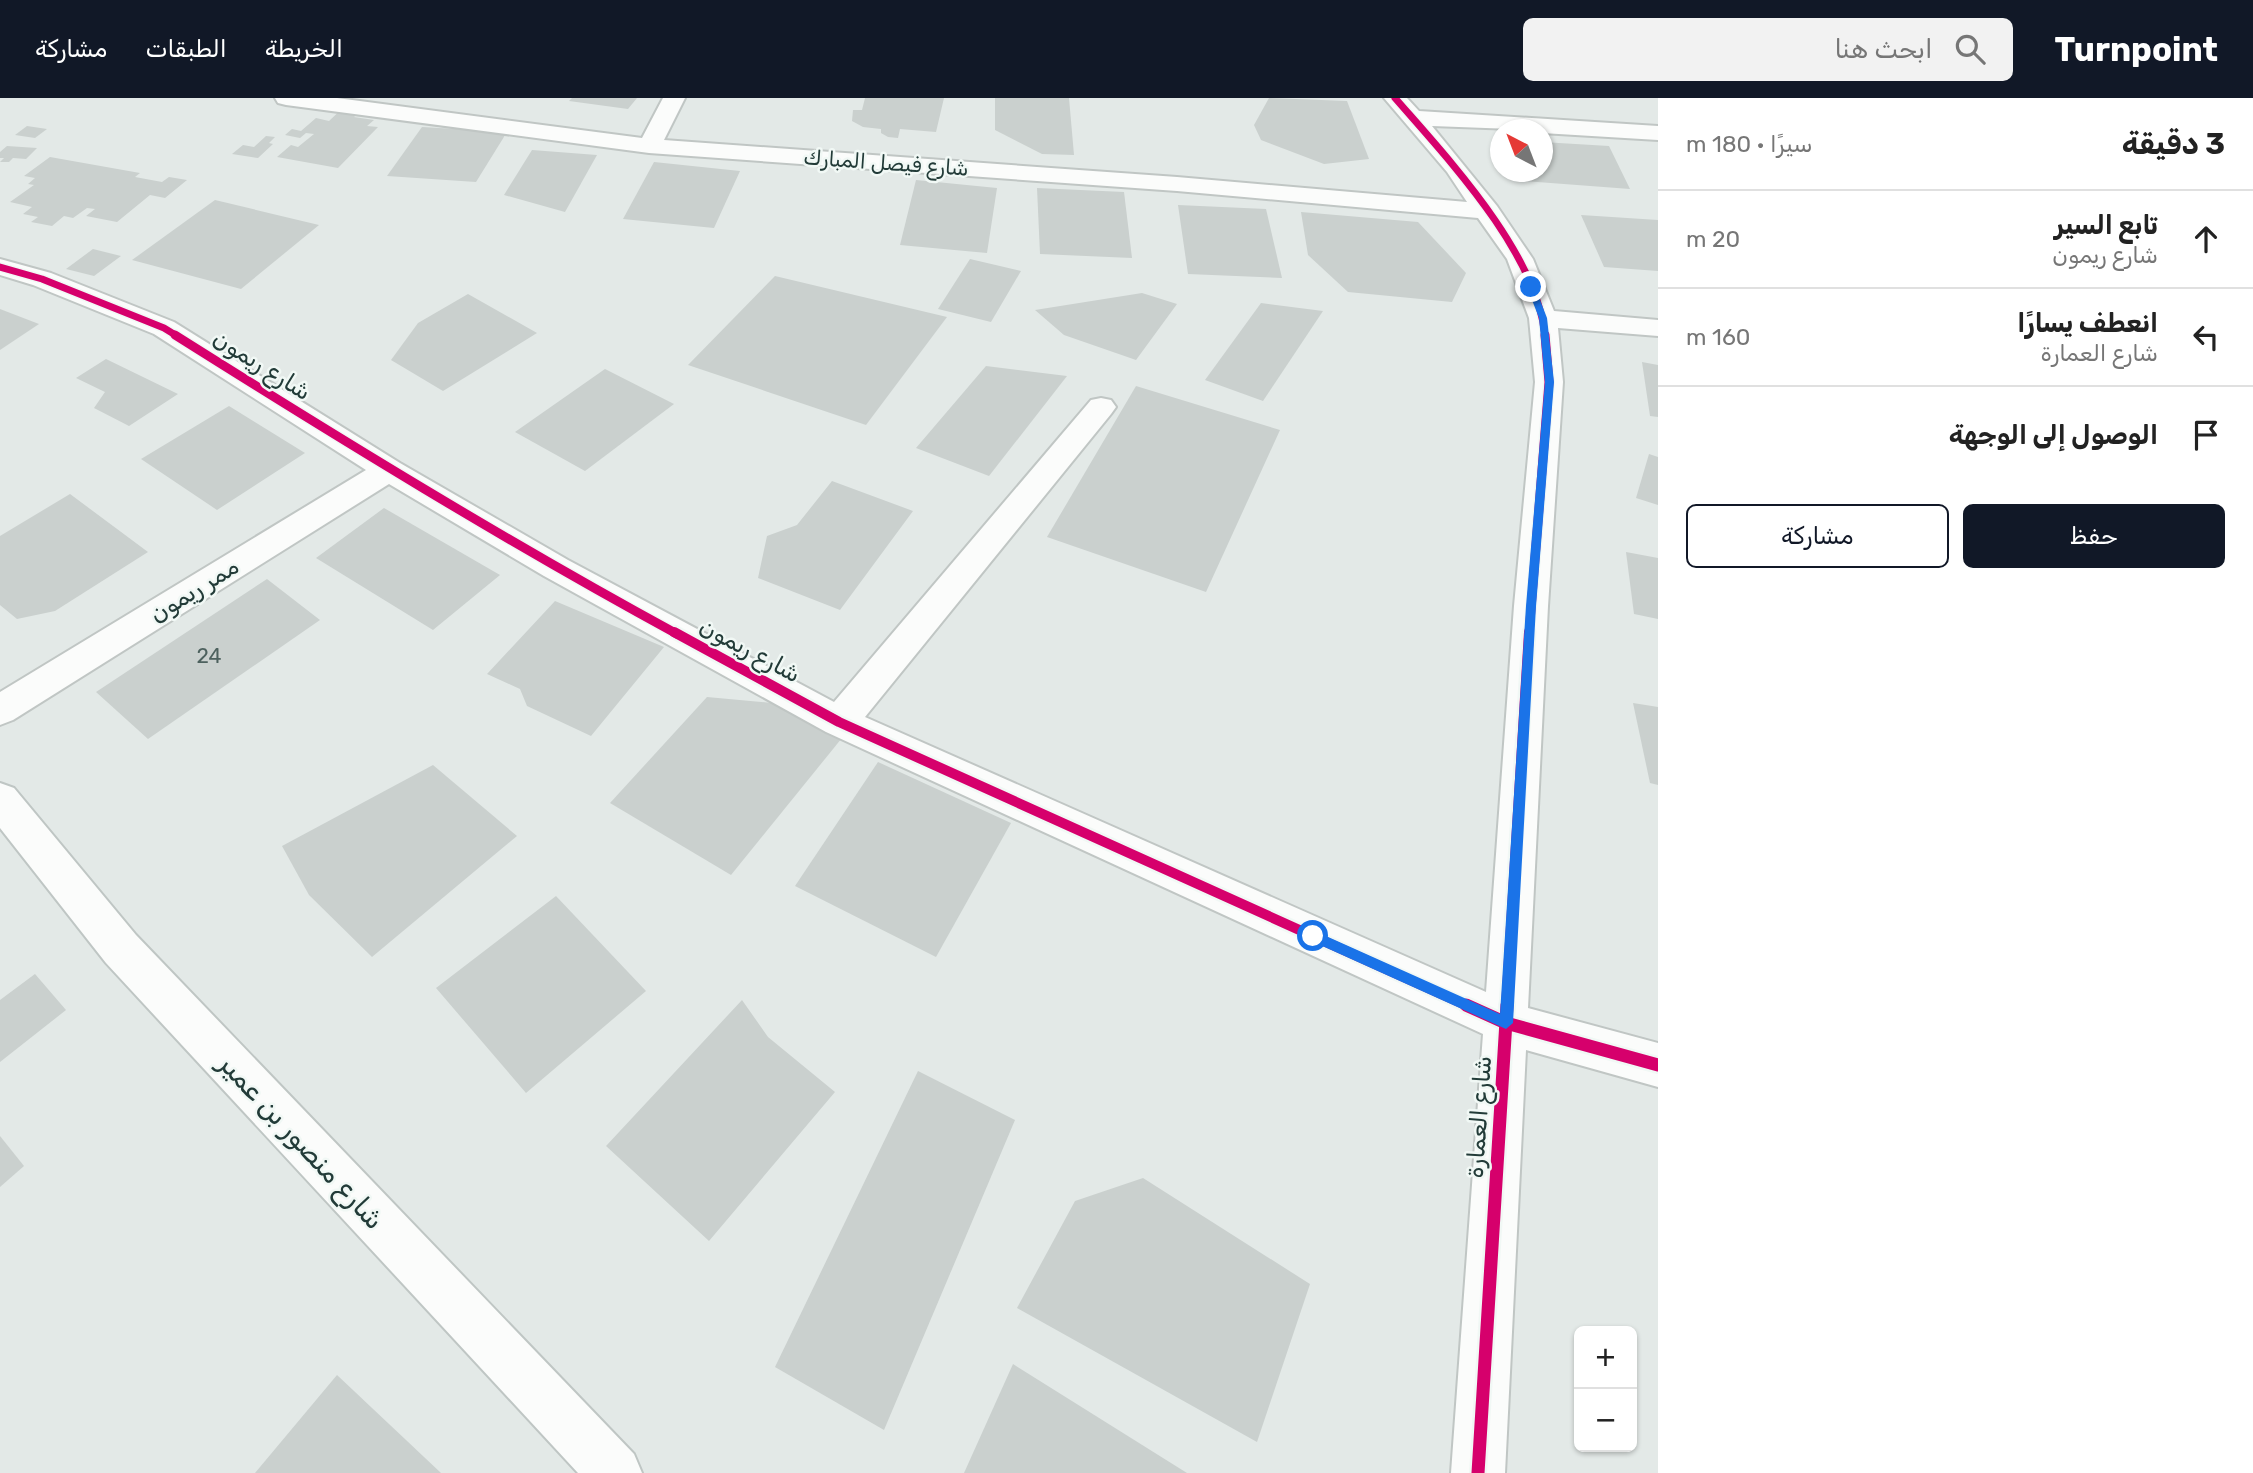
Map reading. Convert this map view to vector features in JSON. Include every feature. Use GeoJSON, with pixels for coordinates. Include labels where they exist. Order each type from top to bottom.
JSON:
{"type":"FeatureCollection","features":[{"type":"Feature","properties":{"kind":"street","name":"شارع فيصل المبارك"},"geometry":{"type":"LineString","coordinates":[[286,98],[649,146],[1177,184],[1488,211]]}},
{"type":"Feature","properties":{"kind":"street"},"geometry":{"type":"LineString","coordinates":[[649,146],[674,98]]}},
{"type":"Feature","properties":{"kind":"street"},"geometry":{"type":"LineString","coordinates":[[1405,108],[1658,133]]}},
{"type":"Feature","properties":{"kind":"street","name":"شارع العمارة"},"geometry":{"type":"LineString","coordinates":[[1405,108],[1488,211],[1520,259],[1543,318],[1549,382],[1531,606],[1478,1473]]}},
{"type":"Feature","properties":{"kind":"street","name":"شارع ريمون"},"geometry":{"type":"LineString","coordinates":[[0,267],[42,279],[164,328],[389,470],[556,568],[839,722],[1506,1023],[1658,1065]]}},
{"type":"Feature","properties":{"kind":"street"},"geometry":{"type":"LineString","coordinates":[[1543,318],[1658,328]]}},
{"type":"Feature","properties":{"kind":"street"},"geometry":{"type":"LineString","coordinates":[[839,722],[1101,407]]}},
{"type":"Feature","properties":{"kind":"street","name":"ممر ريمون"},"geometry":{"type":"LineString","coordinates":[[0,710],[389,470]]}},
{"type":"Feature","properties":{"kind":"street","name":"شارع منصور بن عمير"},"geometry":{"type":"LineString","coordinates":[[0,799],[121,950],[615,1473]]}},
{"type":"Feature","properties":{"kind":"building"},"geometry":{"type":"Polygon","coordinates":[[[572,98],[637,98],[628,109],[569,101],[572,98]]]}},
{"type":"Feature","properties":{"kind":"building"},"geometry":{"type":"Polygon","coordinates":[[[865,98],[944,98],[936,132],[900,129],[898,138],[888,137],[881,133],[881,129],[863,127],[852,121],[853,110],[862,110],[865,98]]]}},
{"type":"Feature","properties":{"kind":"building"},"geometry":{"type":"Polygon","coordinates":[[[995,98],[1069,98],[1074,155],[1042,154],[995,130],[995,98]]]}},
{"type":"Feature","properties":{"kind":"building"},"geometry":{"type":"Polygon","coordinates":[[[1269,98],[1347,101],[1369,159],[1324,164],[1261,140],[1254,125],[1269,98]]]}},
{"type":"Feature","properties":{"kind":"building"},"geometry":{"type":"Polygon","coordinates":[[[344,107],[362,110],[354,117],[374,120],[367,126],[378,127],[338,168],[277,157],[291,145],[298,147],[314,134],[306,133],[300,138],[285,135],[292,129],[301,131],[316,118],[329,121],[344,107]]]}},
{"type":"Feature","properties":{"kind":"building"},"geometry":{"type":"Polygon","coordinates":[[[27,126],[47,129],[35,138],[15,135],[27,126]]]}},
{"type":"Feature","properties":{"kind":"building"},"geometry":{"type":"Polygon","coordinates":[[[422,127],[507,132],[476,182],[387,176],[422,127]]]}},
{"type":"Feature","properties":{"kind":"building"},"geometry":{"type":"Polygon","coordinates":[[[266,136],[275,137],[269,143],[273,144],[258,158],[232,154],[243,145],[254,147],[266,136]]]}},
{"type":"Feature","properties":{"kind":"building"},"geometry":{"type":"Polygon","coordinates":[[[1553,143],[1609,146],[1630,189],[1537,182],[1553,182],[1553,143]]]}},
{"type":"Feature","properties":{"kind":"building"},"geometry":{"type":"Polygon","coordinates":[[[7,146],[37,148],[26,159],[13,158],[9,162],[0,162],[4,158],[0,158],[0,152],[7,146]]]}},
{"type":"Feature","properties":{"kind":"building"},"geometry":{"type":"Polygon","coordinates":[[[532,150],[597,155],[565,212],[504,195],[532,150]]]}},
{"type":"Feature","properties":{"kind":"building"},"geometry":{"type":"Polygon","coordinates":[[[50,157],[140,173],[135,177],[162,182],[169,177],[187,180],[165,198],[150,195],[117,222],[86,216],[95,209],[87,208],[73,218],[64,216],[52,226],[31,222],[38,217],[23,214],[32,207],[10,202],[34,185],[28,184],[35,178],[24,176],[50,157]]]}},
{"type":"Feature","properties":{"kind":"building"},"geometry":{"type":"Polygon","coordinates":[[[654,162],[740,171],[714,228],[623,219],[654,162]]]}},
{"type":"Feature","properties":{"kind":"building"},"geometry":{"type":"Polygon","coordinates":[[[916,180],[997,188],[987,253],[900,245],[916,180]]]}},
{"type":"Feature","properties":{"kind":"building"},"geometry":{"type":"Polygon","coordinates":[[[1037,188],[1124,192],[1132,258],[1040,254],[1037,188]]]}},
{"type":"Feature","properties":{"kind":"building"},"geometry":{"type":"Polygon","coordinates":[[[215,200],[319,225],[241,289],[132,260],[215,200]]]}},
{"type":"Feature","properties":{"kind":"building"},"geometry":{"type":"Polygon","coordinates":[[[1178,205],[1266,209],[1282,278],[1188,274],[1178,205]]]}},
{"type":"Feature","properties":{"kind":"building"},"geometry":{"type":"Polygon","coordinates":[[[1301,212],[1418,222],[1466,273],[1452,302],[1348,292],[1308,255],[1301,212]]]}},
{"type":"Feature","properties":{"kind":"building"},"geometry":{"type":"Polygon","coordinates":[[[1581,215],[1658,220],[1658,271],[1604,267],[1581,215]]]}},
{"type":"Feature","properties":{"kind":"building"},"geometry":{"type":"Polygon","coordinates":[[[93,249],[121,256],[94,276],[66,269],[93,249]]]}},
{"type":"Feature","properties":{"kind":"building"},"geometry":{"type":"Polygon","coordinates":[[[970,259],[1021,271],[991,322],[938,309],[970,259]]]}},
{"type":"Feature","properties":{"kind":"building"},"geometry":{"type":"Polygon","coordinates":[[[775,276],[947,317],[866,425],[688,365],[775,276]]]}},
{"type":"Feature","properties":{"kind":"building"},"geometry":{"type":"Polygon","coordinates":[[[1142,293],[1177,304],[1136,360],[1064,335],[1035,310],[1142,293]]]}},
{"type":"Feature","properties":{"kind":"building"},"geometry":{"type":"Polygon","coordinates":[[[468,294],[537,333],[443,391],[391,360],[418,323],[468,294]]]}},
{"type":"Feature","properties":{"kind":"building"},"geometry":{"type":"Polygon","coordinates":[[[1261,303],[1323,311],[1263,401],[1205,380],[1261,303]]]}},
{"type":"Feature","properties":{"kind":"building"},"geometry":{"type":"Polygon","coordinates":[[[0,309],[39,324],[0,350],[0,309]]]}},
{"type":"Feature","properties":{"kind":"building"},"geometry":{"type":"Polygon","coordinates":[[[106,359],[178,394],[129,426],[94,408],[105,392],[76,378],[106,359]]]}},
{"type":"Feature","properties":{"kind":"building"},"geometry":{"type":"Polygon","coordinates":[[[1642,362],[1658,365],[1658,417],[1650,416],[1642,362]]]}},
{"type":"Feature","properties":{"kind":"building"},"geometry":{"type":"Polygon","coordinates":[[[986,366],[1067,376],[989,476],[916,448],[986,366]]]}},
{"type":"Feature","properties":{"kind":"building"},"geometry":{"type":"Polygon","coordinates":[[[605,369],[674,404],[585,471],[515,432],[605,369]]]}},
{"type":"Feature","properties":{"kind":"building"},"geometry":{"type":"Polygon","coordinates":[[[1136,386],[1280,430],[1206,592],[1047,537],[1136,386]]]}},
{"type":"Feature","properties":{"kind":"building"},"geometry":{"type":"Polygon","coordinates":[[[229,406],[305,453],[217,510],[141,459],[229,406]]]}},
{"type":"Feature","properties":{"kind":"building"},"geometry":{"type":"Polygon","coordinates":[[[1649,454],[1658,457],[1658,505],[1636,498],[1649,454]]]}},
{"type":"Feature","properties":{"kind":"building"},"geometry":{"type":"Polygon","coordinates":[[[832,481],[913,511],[840,610],[758,578],[767,536],[797,525],[832,481]]]}},
{"type":"Feature","properties":{"kind":"building"},"geometry":{"type":"Polygon","coordinates":[[[70,494],[148,552],[55,611],[17,619],[0,605],[0,536],[70,494]]]}},
{"type":"Feature","properties":{"kind":"building"},"geometry":{"type":"Polygon","coordinates":[[[384,508],[500,575],[433,630],[316,558],[384,508]]]}},
{"type":"Feature","properties":{"kind":"building"},"geometry":{"type":"Polygon","coordinates":[[[1626,552],[1658,558],[1658,619],[1634,614],[1626,552]]]}},
{"type":"Feature","properties":{"kind":"building"},"geometry":{"type":"Polygon","coordinates":[[[267,579],[320,620],[148,739],[96,692],[267,579]]]}},
{"type":"Feature","properties":{"kind":"building"},"geometry":{"type":"Polygon","coordinates":[[[555,601],[664,647],[591,736],[527,706],[520,689],[487,674],[555,601]]]}},
{"type":"Feature","properties":{"kind":"building"},"geometry":{"type":"Polygon","coordinates":[[[707,697],[793,705],[846,733],[731,875],[610,803],[707,697]]]}},
{"type":"Feature","properties":{"kind":"building"},"geometry":{"type":"Polygon","coordinates":[[[1633,703],[1658,707],[1658,785],[1650,783],[1633,703]]]}},
{"type":"Feature","properties":{"kind":"building"},"geometry":{"type":"Polygon","coordinates":[[[878,762],[1011,823],[936,957],[795,886],[878,762]]]}},
{"type":"Feature","properties":{"kind":"building"},"geometry":{"type":"Polygon","coordinates":[[[433,765],[517,836],[372,957],[309,895],[282,846],[433,765]]]}},
{"type":"Feature","properties":{"kind":"building"},"geometry":{"type":"Polygon","coordinates":[[[556,896],[646,991],[526,1093],[436,988],[556,896]]]}},
{"type":"Feature","properties":{"kind":"building"},"geometry":{"type":"Polygon","coordinates":[[[35,974],[66,1010],[0,1062],[0,1000],[35,974]]]}},
{"type":"Feature","properties":{"kind":"building"},"geometry":{"type":"Polygon","coordinates":[[[742,1000],[768,1037],[835,1092],[709,1241],[606,1146],[742,1000]]]}},
{"type":"Feature","properties":{"kind":"building"},"geometry":{"type":"Polygon","coordinates":[[[918,1071],[1015,1120],[884,1430],[775,1367],[918,1071]]]}},
{"type":"Feature","properties":{"kind":"building"},"geometry":{"type":"Polygon","coordinates":[[[0,1136],[24,1166],[0,1187],[0,1136]]]}},
{"type":"Feature","properties":{"kind":"building"},"geometry":{"type":"Polygon","coordinates":[[[1143,1178],[1310,1284],[1257,1442],[1017,1308],[1075,1201],[1143,1178]]]}},
{"type":"Feature","properties":{"kind":"building"},"geometry":{"type":"Polygon","coordinates":[[[1013,1364],[1187,1473],[964,1473],[1013,1364]]]}},
{"type":"Feature","properties":{"kind":"building"},"geometry":{"type":"Polygon","coordinates":[[[337,1375],[441,1473],[255,1473],[337,1375]]]}},
{"type":"Feature","properties":{"kind":"cycle path"},"geometry":{"type":"LineString","coordinates":[[1395,98],[1455,167],[1520,259],[1543,318],[1549,382],[1531,606],[1478,1473]]}},
{"type":"Feature","properties":{"kind":"cycle path"},"geometry":{"type":"LineString","coordinates":[[0,267],[42,279],[164,328],[389,470],[556,568],[839,722],[1506,1023],[1658,1065]]}},
{"type":"Feature","properties":{"kind":"route"},"geometry":{"type":"LineString","coordinates":[[1313,936],[1506,1023],[1531,606],[1549,382],[1543,318],[1531,287]]}}]}
